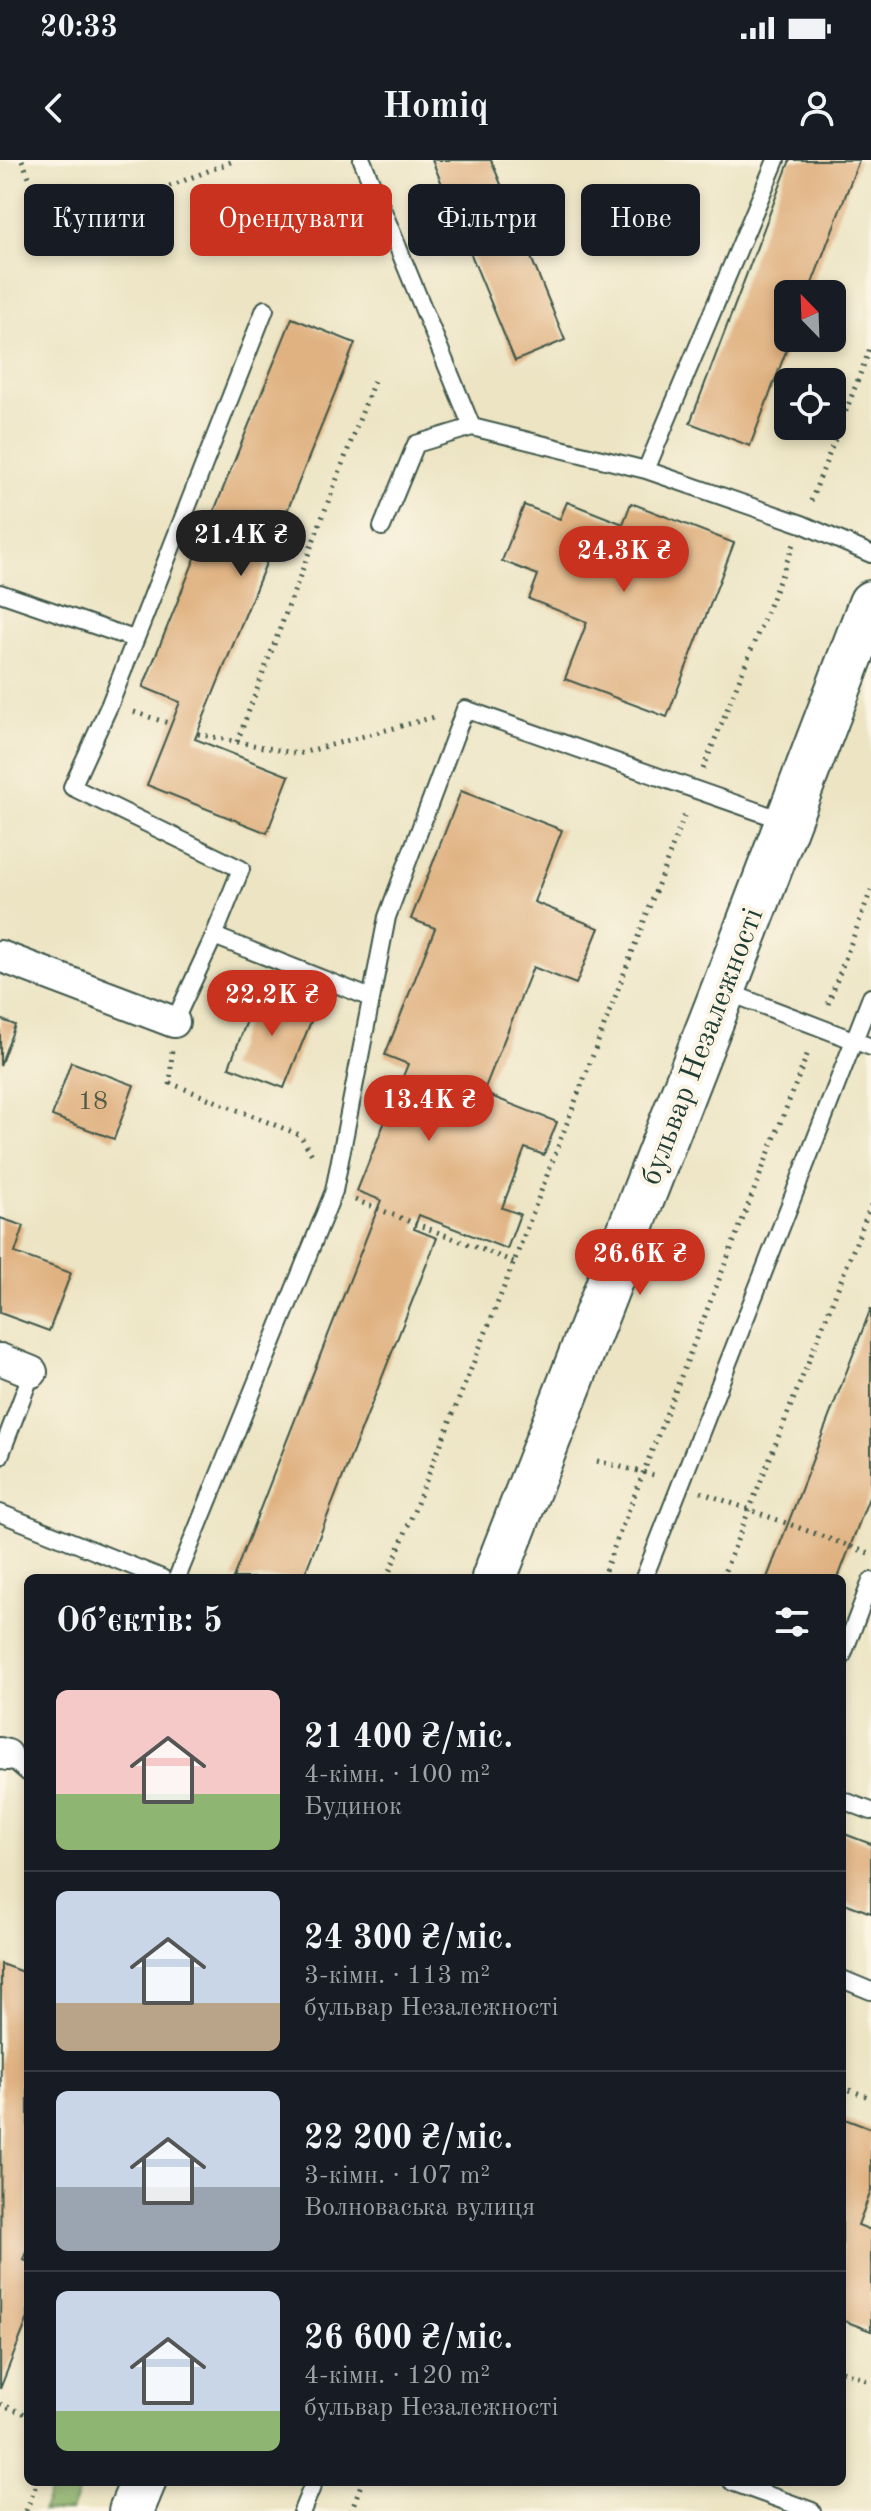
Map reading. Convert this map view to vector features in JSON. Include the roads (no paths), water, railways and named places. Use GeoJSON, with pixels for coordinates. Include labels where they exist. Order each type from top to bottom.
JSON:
{"type":"FeatureCollection","features":[{"type":"Feature","properties":{"kind":"main road","name":"бульвар Незалежності"},"geometry":{"type":"LineString","coordinates":[[496,1574],[871,603]]}},
{"type":"Feature","properties":{"kind":"main road"},"geometry":{"type":"LineString","coordinates":[[131,2511],[141,2486]]}},
{"type":"Feature","properties":{"kind":"street"},"geometry":{"type":"LineString","coordinates":[[0,956],[174,1022]]}},
{"type":"Feature","properties":{"kind":"street"},"geometry":{"type":"LineString","coordinates":[[0,1359],[32,1372]]}},
{"type":"Feature","properties":{"kind":"lane"},"geometry":{"type":"LineString","coordinates":[[362,160],[472,427]]}},
{"type":"Feature","properties":{"kind":"lane"},"geometry":{"type":"LineString","coordinates":[[646,470],[776,160]]}},
{"type":"Feature","properties":{"kind":"lane"},"geometry":{"type":"LineString","coordinates":[[174,1022],[241,869],[72,787],[110,704],[265,309]]}},
{"type":"Feature","properties":{"kind":"lane"},"geometry":{"type":"LineString","coordinates":[[382,527],[416,444],[472,427],[646,470],[802,524],[871,554]]}},
{"type":"Feature","properties":{"kind":"lane"},"geometry":{"type":"LineString","coordinates":[[0,593],[134,639]]}},
{"type":"Feature","properties":{"kind":"lane"},"geometry":{"type":"LineString","coordinates":[[179,1574],[334,1191],[387,917],[465,709],[787,822]]}},
{"type":"Feature","properties":{"kind":"lane"},"geometry":{"type":"LineString","coordinates":[[214,936],[371,998]]}},
{"type":"Feature","properties":{"kind":"lane"},"geometry":{"type":"LineString","coordinates":[[723,991],[871,1047]]}},
{"type":"Feature","properties":{"kind":"lane"},"geometry":{"type":"LineString","coordinates":[[646,1574],[871,997]]}},
{"type":"Feature","properties":{"kind":"lane"},"geometry":{"type":"LineString","coordinates":[[0,1456],[32,1372]]}},
{"type":"Feature","properties":{"kind":"lane"},"geometry":{"type":"LineString","coordinates":[[0,1513],[152,1574]]}},
{"type":"Feature","properties":{"kind":"lane"},"geometry":{"type":"LineString","coordinates":[[846,1647],[871,1581]]}},
{"type":"Feature","properties":{"kind":"lane"},"geometry":{"type":"LineString","coordinates":[[846,1802],[871,1811]]}},
{"type":"Feature","properties":{"kind":"lane"},"geometry":{"type":"LineString","coordinates":[[846,1981],[871,1991]]}},
{"type":"Feature","properties":{"kind":"lane"},"geometry":{"type":"LineString","coordinates":[[302,2511],[312,2486]]}},
{"type":"Feature","properties":{"kind":"lane"},"geometry":{"type":"LineString","coordinates":[[743,2486],[808,2510]]}}]}
